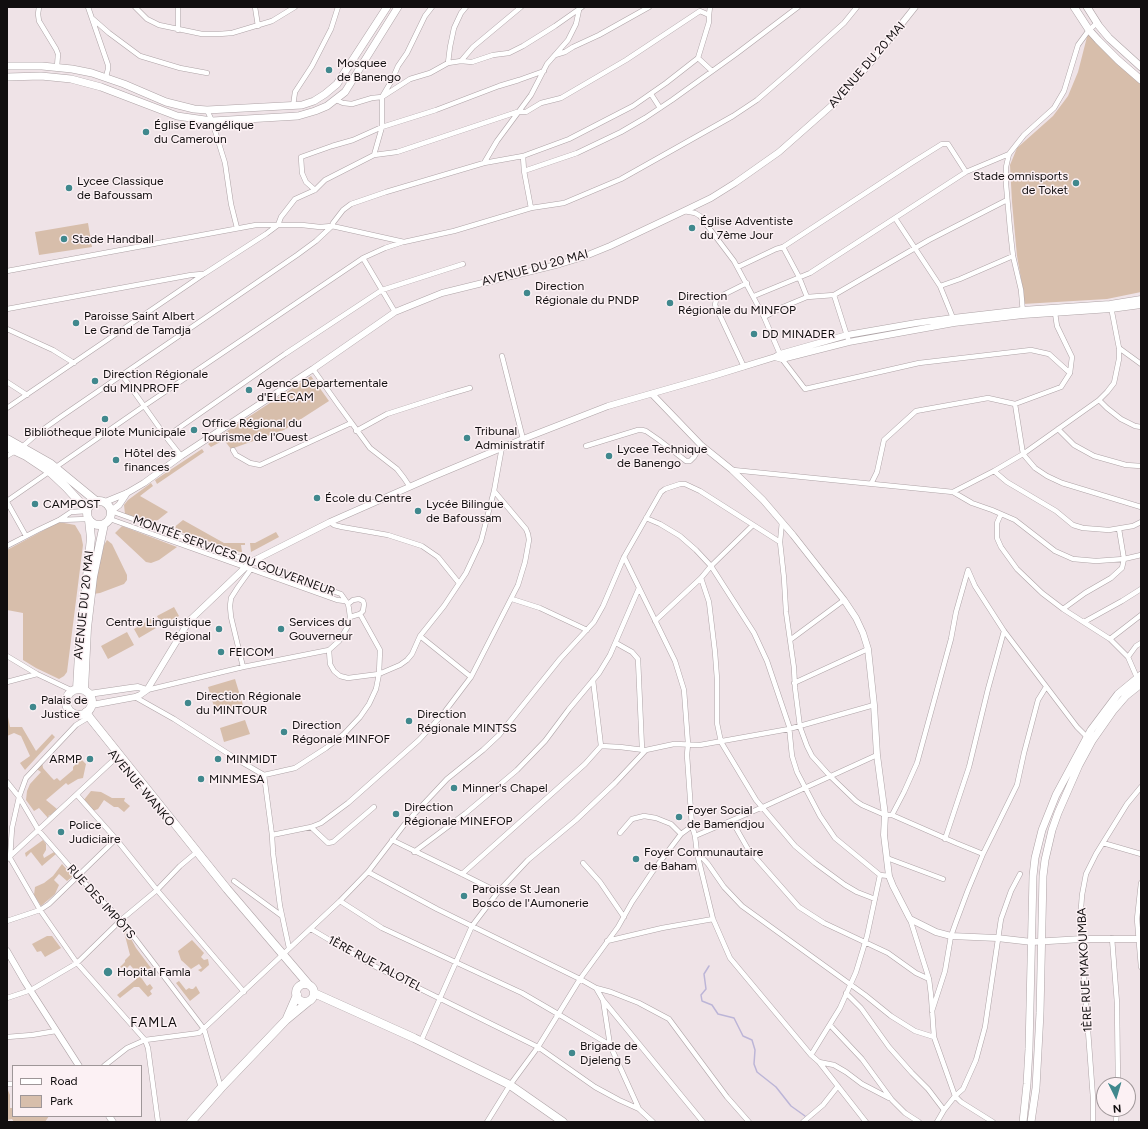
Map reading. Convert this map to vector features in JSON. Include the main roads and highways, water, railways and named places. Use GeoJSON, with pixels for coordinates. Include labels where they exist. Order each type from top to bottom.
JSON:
{"type":"FeatureCollection","features":[{"type":"Feature","properties":{"kind":"highway"},"geometry":{"type":"LineString","coordinates":[[7,439],[41,465],[53,470],[96,501],[105,502],[108,504],[109,516],[97,525],[53,470]]}},
{"type":"Feature","properties":{"kind":"highway"},"geometry":{"type":"LineString","coordinates":[[7,447],[19,449]]}},
{"type":"Feature","properties":{"kind":"highway"},"geometry":{"type":"LineString","coordinates":[[88,515],[91,503],[96,501]]}},
{"type":"Feature","properties":{"kind":"highway","name":"AVENUE DU 20 MAI"},"geometry":{"type":"LineString","coordinates":[[81,691],[79,654],[91,538],[88,515]]}},
{"type":"Feature","properties":{"kind":"highway","name":"AVENUE DU 20 MAI"},"geometry":{"type":"LineString","coordinates":[[81,691],[93,577],[109,516]]}},
{"type":"Feature","properties":{"kind":"highway"},"geometry":{"type":"LineString","coordinates":[[81,691],[92,699],[92,705],[85,715],[74,714],[68,708],[66,700],[70,693],[81,691]]}},
{"type":"Feature","properties":{"kind":"highway","name":"AVENUE WANKO"},"geometry":{"type":"LineString","coordinates":[[85,715],[198,854],[292,967],[309,985]]}},
{"type":"Feature","properties":{"kind":"highway","name":"AVENUE WANKO"},"geometry":{"type":"LineString","coordinates":[[292,967],[299,986]]}},
{"type":"Feature","properties":{"kind":"highway"},"geometry":{"type":"LineString","coordinates":[[286,1020],[297,995],[299,986],[309,985],[314,990],[314,993],[421,1041],[510,1085],[563,1122]]}},
{"type":"Feature","properties":{"kind":"highway"},"geometry":{"type":"LineString","coordinates":[[191,1122],[221,1088],[286,1020],[314,996],[314,993]]}},
{"type":"Feature","properties":{"kind":"highway"},"geometry":{"type":"LineString","coordinates":[[297,995],[303,1002],[309,1001]]}},
{"type":"Feature","properties":{"kind":"main road"},"geometry":{"type":"LineString","coordinates":[[7,66],[57,67],[92,73],[106,77],[180,107],[207,110],[302,105],[314,101],[337,84],[387,7]]}},
{"type":"Feature","properties":{"kind":"main road"},"geometry":{"type":"LineString","coordinates":[[7,77],[42,76],[71,79],[101,87],[177,116],[212,121],[298,116],[315,111],[336,100],[344,92],[398,7]]}},
{"type":"Feature","properties":{"kind":"main road"},"geometry":{"type":"LineString","coordinates":[[1074,7],[1089,30],[1105,48],[1141,80]]}},
{"type":"Feature","properties":{"kind":"main road"},"geometry":{"type":"LineString","coordinates":[[1087,7],[1109,38],[1141,67]]}},
{"type":"Feature","properties":{"kind":"main road"},"geometry":{"type":"LineString","coordinates":[[1031,1122],[1036,1088],[1040,1013],[1043,876],[1052,830],[1060,806],[1101,714],[1118,694],[1139,676]]}},
{"type":"Feature","properties":{"kind":"main road"},"geometry":{"type":"LineString","coordinates":[[1023,1122],[1027,1084],[1033,876],[1035,858],[1042,830],[1056,795],[1089,739],[1122,701],[1141,685]]}},
{"type":"Feature","properties":{"kind":"waterway"},"geometry":{"type":"LineString","coordinates":[[709,966],[704,974],[706,989],[701,995],[702,1001],[712,1005],[718,1014],[734,1018],[743,1036],[752,1040],[755,1050],[754,1064],[757,1072],[776,1087],[791,1106],[805,1116]]}},
{"type":"Feature","properties":{"kind":"place","name":"Mosquee de Banengo"},"geometry":{"type":"Point","coordinates":[329,70]}},
{"type":"Feature","properties":{"kind":"place","name":"Église Evangélique du Cameroun"},"geometry":{"type":"Point","coordinates":[146,132]}},
{"type":"Feature","properties":{"kind":"place","name":"Stade omnisports de Toket"},"geometry":{"type":"Point","coordinates":[1076,183]}},
{"type":"Feature","properties":{"kind":"place","name":"Lycee Classique de Bafoussam"},"geometry":{"type":"Point","coordinates":[69,188]}},
{"type":"Feature","properties":{"kind":"place","name":"Église Adventiste du 7ème Jour"},"geometry":{"type":"Point","coordinates":[692,228]}},
{"type":"Feature","properties":{"kind":"place","name":"Stade Handball"},"geometry":{"type":"Point","coordinates":[64,239]}},
{"type":"Feature","properties":{"kind":"place","name":"Direction Régionale du PNDP"},"geometry":{"type":"Point","coordinates":[527,293]}},
{"type":"Feature","properties":{"kind":"place","name":"Direction Régionale du MINFOP"},"geometry":{"type":"Point","coordinates":[670,303]}},
{"type":"Feature","properties":{"kind":"place","name":"Paroisse Saint Albert Le Grand de Tamdja"},"geometry":{"type":"Point","coordinates":[76,323]}},
{"type":"Feature","properties":{"kind":"place","name":"DD MINADER"},"geometry":{"type":"Point","coordinates":[754,334]}},
{"type":"Feature","properties":{"kind":"place","name":"Direction Régionale du MINPROFF"},"geometry":{"type":"Point","coordinates":[95,381]}},
{"type":"Feature","properties":{"kind":"place","name":"Agence Departementale d'ELECAM"},"geometry":{"type":"Point","coordinates":[249,390]}},
{"type":"Feature","properties":{"kind":"place","name":"Bibliotheque Pilote Municipale"},"geometry":{"type":"Point","coordinates":[105,419]}},
{"type":"Feature","properties":{"kind":"place","name":"Office Régional du Tourisme de l'Ouest"},"geometry":{"type":"Point","coordinates":[194,430]}},
{"type":"Feature","properties":{"kind":"place","name":"Tribunal Administratif"},"geometry":{"type":"Point","coordinates":[467,438]}},
{"type":"Feature","properties":{"kind":"place","name":"Lycee Technique de Banengo"},"geometry":{"type":"Point","coordinates":[609,456]}},
{"type":"Feature","properties":{"kind":"place","name":"Hôtel des finances"},"geometry":{"type":"Point","coordinates":[116,460]}},
{"type":"Feature","properties":{"kind":"place","name":"École du Centre"},"geometry":{"type":"Point","coordinates":[317,498]}},
{"type":"Feature","properties":{"kind":"place","name":"CAMPOST"},"geometry":{"type":"Point","coordinates":[35,504]}},
{"type":"Feature","properties":{"kind":"place","name":"Lycée Bilingue de Bafoussam"},"geometry":{"type":"Point","coordinates":[418,511]}},
{"type":"Feature","properties":{"kind":"place","name":"Centre Linguistique Régional"},"geometry":{"type":"Point","coordinates":[219,629]}},
{"type":"Feature","properties":{"kind":"place","name":"Services du Gouverneur"},"geometry":{"type":"Point","coordinates":[281,629]}},
{"type":"Feature","properties":{"kind":"place","name":"FEICOM"},"geometry":{"type":"Point","coordinates":[221,652]}},
{"type":"Feature","properties":{"kind":"place","name":"Direction Régionale du MINTOUR"},"geometry":{"type":"Point","coordinates":[188,703]}},
{"type":"Feature","properties":{"kind":"place","name":"Palais de Justice"},"geometry":{"type":"Point","coordinates":[33,707]}},
{"type":"Feature","properties":{"kind":"place","name":"Direction Régionale MINTSS"},"geometry":{"type":"Point","coordinates":[409,721]}},
{"type":"Feature","properties":{"kind":"place","name":"Direction Régonale MINFOF"},"geometry":{"type":"Point","coordinates":[284,732]}},
{"type":"Feature","properties":{"kind":"place","name":"ARMP"},"geometry":{"type":"Point","coordinates":[90,759]}},
{"type":"Feature","properties":{"kind":"place","name":"MINMIDT"},"geometry":{"type":"Point","coordinates":[218,759]}},
{"type":"Feature","properties":{"kind":"place","name":"MINMESA"},"geometry":{"type":"Point","coordinates":[201,779]}},
{"type":"Feature","properties":{"kind":"place","name":"Minner's Chapel"},"geometry":{"type":"Point","coordinates":[454,788]}},
{"type":"Feature","properties":{"kind":"place","name":"Direction Régionale MINEFOP"},"geometry":{"type":"Point","coordinates":[396,814]}},
{"type":"Feature","properties":{"kind":"place","name":"Foyer Social de Bamendjou"},"geometry":{"type":"Point","coordinates":[679,817]}},
{"type":"Feature","properties":{"kind":"place","name":"Police Judiciaire"},"geometry":{"type":"Point","coordinates":[61,832]}},
{"type":"Feature","properties":{"kind":"place","name":"Foyer Communautaire de Baham"},"geometry":{"type":"Point","coordinates":[636,859]}},
{"type":"Feature","properties":{"kind":"place","name":"Paroisse St Jean Bosco de l'Aumonerie"},"geometry":{"type":"Point","coordinates":[464,896]}},
{"type":"Feature","properties":{"kind":"place","name":"Hopital Famla"},"geometry":{"type":"Point","coordinates":[108,972]}},
{"type":"Feature","properties":{"kind":"place","name":"Brigade de Djeleng 5"},"geometry":{"type":"Point","coordinates":[572,1053]}},
{"type":"Feature","properties":{"kind":"district","name":"FAMLA"},"geometry":{"type":"Point","coordinates":[154,1023]}}]}
